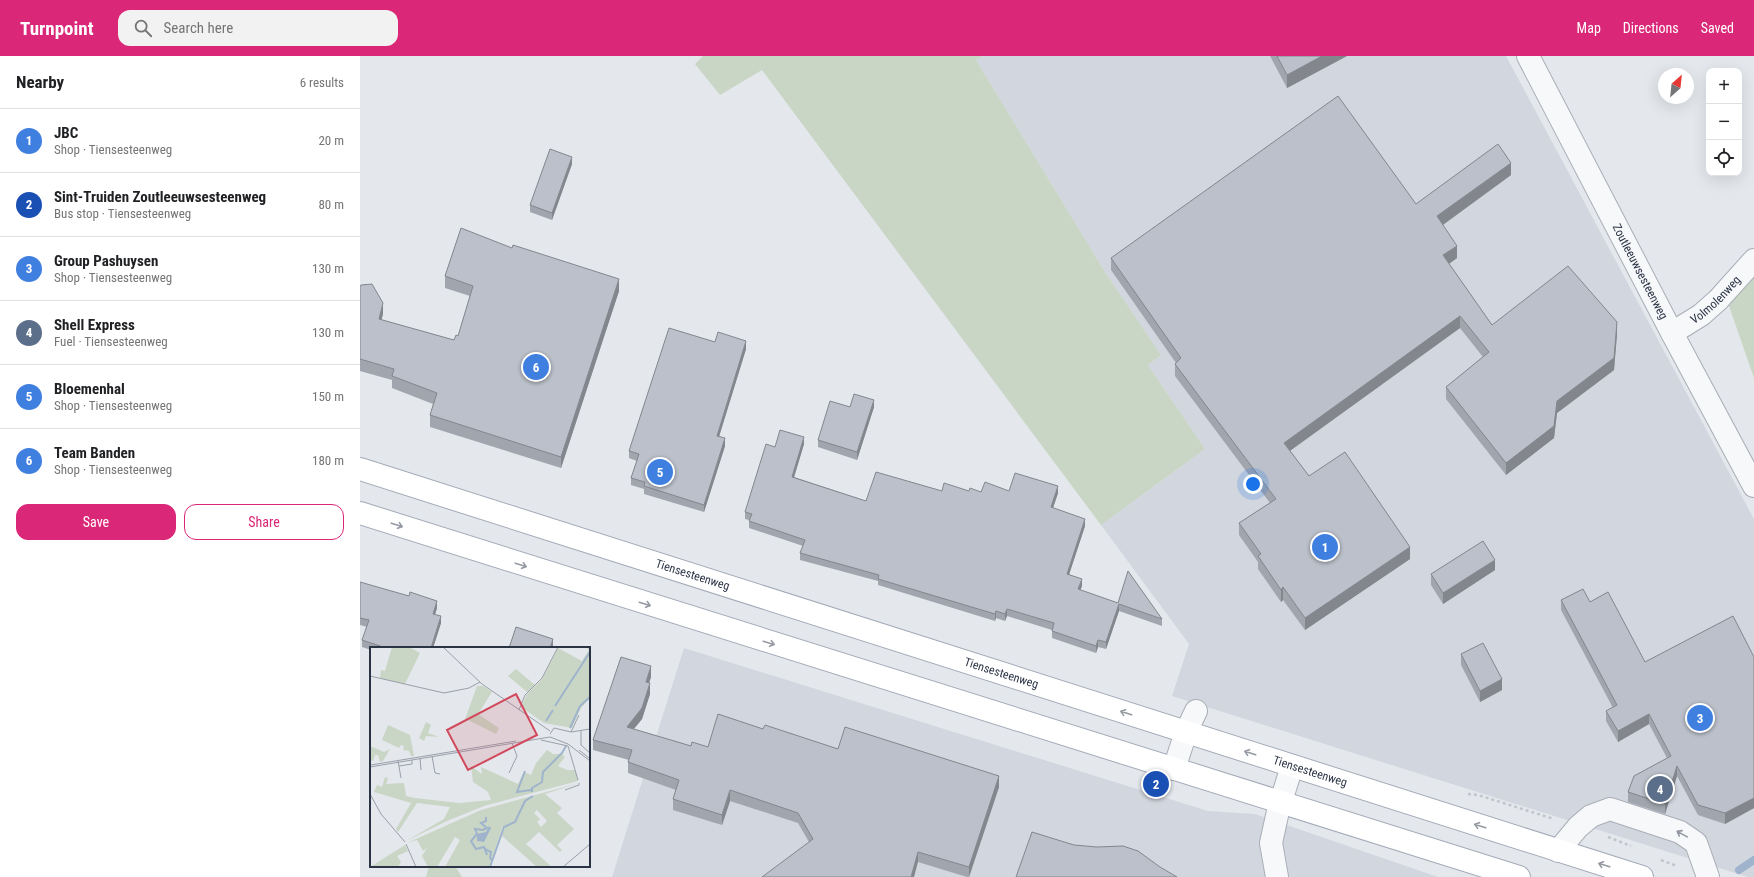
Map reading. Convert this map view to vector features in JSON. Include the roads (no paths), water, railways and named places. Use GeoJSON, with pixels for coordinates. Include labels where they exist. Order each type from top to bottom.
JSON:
{"type":"FeatureCollection","features":[{"type":"Feature","properties":{"kind":"main road","name":"Tiensesteenweg"},"geometry":{"type":"LineString","coordinates":[[360,469],[1642,877]]}},
{"type":"Feature","properties":{"kind":"main road"},"geometry":{"type":"LineString","coordinates":[[360,513],[1519,877]]}},
{"type":"Feature","properties":{"kind":"street","name":"Zoutleeuwsesteenweg"},"geometry":{"type":"LineString","coordinates":[[1528,56],[1672,333],[1754,486]]}},
{"type":"Feature","properties":{"kind":"street","name":"Volmolenweg"},"geometry":{"type":"LineString","coordinates":[[1672,333],[1701,315],[1718,300],[1754,260]]}},
{"type":"Feature","properties":{"kind":"street"},"geometry":{"type":"LineString","coordinates":[[1174,769],[1186,732],[1196,711]]}},
{"type":"Feature","properties":{"kind":"street"},"geometry":{"type":"LineString","coordinates":[[1277,877],[1271,843],[1292,766]]}},
{"type":"Feature","properties":{"kind":"street"},"geometry":{"type":"LineString","coordinates":[[1558,851],[1578,827],[1591,816],[1610,809],[1680,832],[1696,843],[1708,877]]}},
{"type":"Feature","properties":{"kind":"waterway"},"geometry":{"type":"LineString","coordinates":[[1739,870],[1754,860]]}},
{"type":"Feature","properties":{"kind":"place","name":"Team Banden"},"geometry":{"type":"Point","coordinates":[536,367]}},
{"type":"Feature","properties":{"kind":"place","name":"Bloemenhal"},"geometry":{"type":"Point","coordinates":[660,472]}},
{"type":"Feature","properties":{"kind":"place","name":"JBC"},"geometry":{"type":"Point","coordinates":[1325,547]}},
{"type":"Feature","properties":{"kind":"place","name":"Group Pashuysen"},"geometry":{"type":"Point","coordinates":[1700,718]}},
{"type":"Feature","properties":{"kind":"place","name":"Sint-Truiden Zoutleeuwsesteenweg"},"geometry":{"type":"Point","coordinates":[1156,784]}},
{"type":"Feature","properties":{"kind":"place","name":"Shell Express"},"geometry":{"type":"Point","coordinates":[1660,789]}}]}
